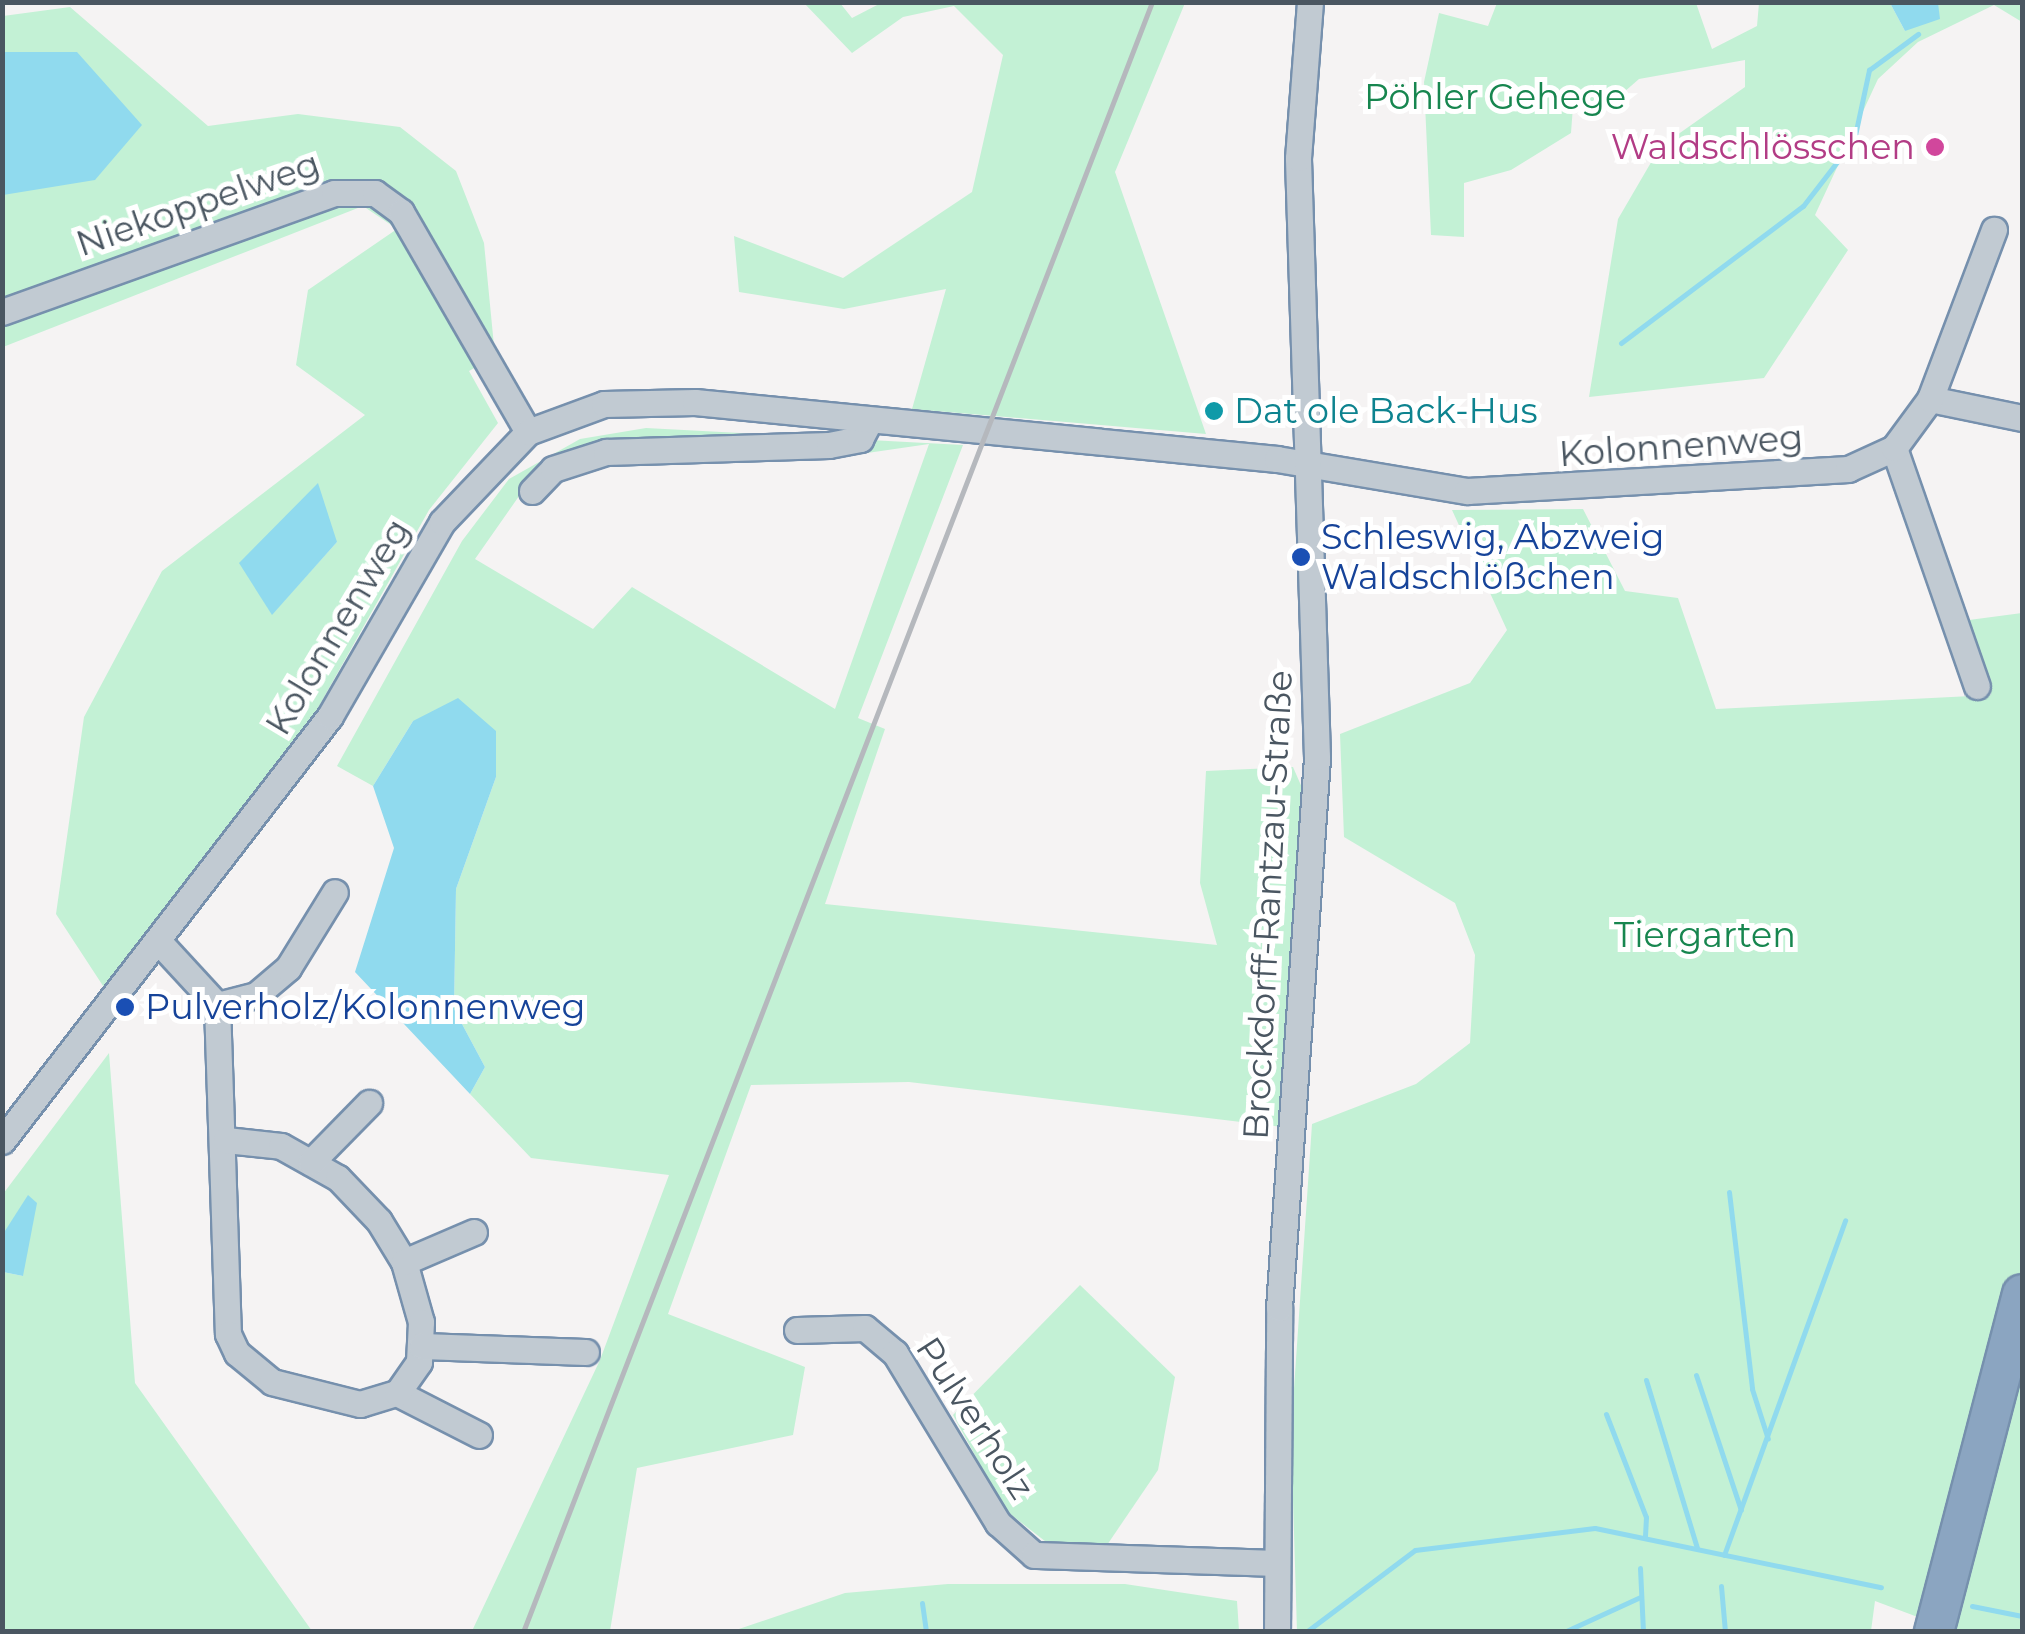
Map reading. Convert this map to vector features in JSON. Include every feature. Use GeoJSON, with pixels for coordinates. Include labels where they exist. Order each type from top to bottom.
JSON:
{"type":"FeatureCollection","features":[{"type":"Feature","properties":{"kind":"highway"},"geometry":{"type":"LineString","coordinates":[[1934,1632],[2022,1294]]}},
{"type":"Feature","properties":{"kind":"highway"},"geometry":{"type":"LineString","coordinates":[[1944,1632],[2022,1328]]}},
{"type":"Feature","properties":{"kind":"street","name":"Brockdorff-Rantzau-Straße"},"geometry":{"type":"LineString","coordinates":[[1277,1632],[1272,1564],[1279,1308],[1317,758],[1298,158],[1310,2]]}},
{"type":"Feature","properties":{"kind":"street","name":"Niekoppelweg"},"geometry":{"type":"LineString","coordinates":[[2,312],[334,193],[375,193],[401,212],[528,432]]}},
{"type":"Feature","properties":{"kind":"street","name":"Kolonnenweg"},"geometry":{"type":"LineString","coordinates":[[2,1141],[330,716],[442,522],[528,432],[570,413],[646,401],[1308,466],[1468,490],[1579,490],[1848,469],[1894,448],[1930,400],[1994,230]]}},
{"type":"Feature","properties":{"kind":"street"},"geometry":{"type":"LineString","coordinates":[[1930,400],[2022,418]]}},
{"type":"Feature","properties":{"kind":"street"},"geometry":{"type":"LineString","coordinates":[[532,492],[552,469],[592,455],[829,445],[860,439],[870,420]]}},
{"type":"Feature","properties":{"kind":"street"},"geometry":{"type":"LineString","coordinates":[[1894,448],[1977,686]]}},
{"type":"Feature","properties":{"kind":"street"},"geometry":{"type":"LineString","coordinates":[[217,1004],[256,996],[288,968],[335,892]]}},
{"type":"Feature","properties":{"kind":"street"},"geometry":{"type":"LineString","coordinates":[[158,941],[217,1004],[226,1140],[228,1334],[237,1353],[272,1382],[330,1400],[397,1392],[480,1435]]}},
{"type":"Feature","properties":{"kind":"street"},"geometry":{"type":"LineString","coordinates":[[312,1162],[369,1103]]}},
{"type":"Feature","properties":{"kind":"street"},"geometry":{"type":"LineString","coordinates":[[226,1140],[281,1146],[312,1162],[358,1196],[404,1262],[422,1346],[397,1392]]}},
{"type":"Feature","properties":{"kind":"street"},"geometry":{"type":"LineString","coordinates":[[404,1262],[474,1232]]}},
{"type":"Feature","properties":{"kind":"street","name":"Pulverholz"},"geometry":{"type":"LineString","coordinates":[[797,1330],[866,1328],[895,1352],[998,1523],[1034,1554],[1272,1564]]}},
{"type":"Feature","properties":{"kind":"street"},"geometry":{"type":"LineString","coordinates":[[422,1346],[586,1352]]}},
{"type":"Feature","properties":{"kind":"green space"},"geometry":{"type":"Polygon","coordinates":[[[804,3],[840,3],[852,18],[881,3],[1185,3],[1115,172],[1206,434],[912,409],[946,289],[844,309],[739,292],[734,236],[843,278],[972,192],[1003,55],[954,6],[903,17],[852,53],[804,3]]]}},
{"type":"Feature","properties":{"kind":"green space","name":"Pöhler Gehege"},"geometry":{"type":"Polygon","coordinates":[[[1497,3],[1696,3],[1712,49],[1757,26],[1759,3],[1890,3],[1905,31],[1938,3],[2022,3],[2022,22],[1994,5],[1918,42],[1878,79],[1815,215],[1848,250],[1764,378],[1589,397],[1618,219],[1660,147],[1745,87],[1745,60],[1639,79],[1608,106],[1573,106],[1571,133],[1511,170],[1464,183],[1464,237],[1431,235],[1424,82],[1439,13],[1488,26],[1497,3]]]}},
{"type":"Feature","properties":{"kind":"green space"},"geometry":{"type":"Polygon","coordinates":[[[70,7],[208,126],[298,114],[400,127],[456,171],[484,243],[495,356],[469,371],[498,423],[429,510],[301,738],[107,992],[56,914],[84,717],[162,571],[365,415],[296,365],[308,290],[397,229],[363,206],[3,347],[3,195],[77,52],[3,52],[3,16],[70,7]],[[274,529],[240,563],[272,614],[337,542],[274,529]]]}},
{"type":"Feature","properties":{"kind":"green space"},"geometry":{"type":"Polygon","coordinates":[[[646,428],[963,445],[858,718],[885,729],[825,904],[1217,945],[1200,883],[1206,771],[1293,767],[1303,790],[1283,1127],[909,1082],[751,1085],[668,1314],[805,1367],[793,1435],[637,1468],[610,1631],[472,1631],[600,1360],[669,1175],[531,1158],[470,1094],[485,1067],[454,1009],[456,889],[496,777],[413,721],[373,786],[337,766],[462,541],[509,479],[580,439],[646,428]],[[929,444],[819,460],[656,459],[531,479],[475,559],[593,629],[632,587],[835,709],[929,444]]]}},
{"type":"Feature","properties":{"kind":"green space","name":"Tiergarten"},"geometry":{"type":"Polygon","coordinates":[[[1583,509],[1625,591],[1678,598],[1716,709],[1991,695],[1969,620],[2022,613],[2022,1631],[1955,1631],[1875,1601],[1871,1631],[1297,1632],[1291,1433],[1312,1124],[1416,1084],[1470,1043],[1475,955],[1455,903],[1344,837],[1340,734],[1470,683],[1507,630],[1452,510],[1583,509]]]}},
{"type":"Feature","properties":{"kind":"green space"},"geometry":{"type":"Polygon","coordinates":[[[109,1053],[135,1383],[312,1631],[3,1631],[3,1272],[23,1276],[3,1234],[3,1194],[109,1053]]]}},
{"type":"Feature","properties":{"kind":"green space"},"geometry":{"type":"Polygon","coordinates":[[[1080,1285],[1175,1377],[1158,1470],[1105,1548],[1050,1545],[1005,1510],[953,1415],[1080,1285]]]}},
{"type":"Feature","properties":{"kind":"green space"},"geometry":{"type":"Polygon","coordinates":[[[948,1584],[1125,1584],[1237,1601],[1239,1631],[733,1631],[845,1593],[948,1584]]]}},
{"type":"Feature","properties":{"kind":"water"},"geometry":{"type":"Polygon","coordinates":[[[1890,3],[1938,3],[1940,19],[1905,31],[1890,3]]]}},
{"type":"Feature","properties":{"kind":"water"},"geometry":{"type":"Polygon","coordinates":[[[3,52],[77,52],[142,125],[95,180],[3,195],[3,52]]]}},
{"type":"Feature","properties":{"kind":"water"},"geometry":{"type":"Polygon","coordinates":[[[318,483],[337,542],[272,615],[239,563],[318,483]]]}},
{"type":"Feature","properties":{"kind":"water"},"geometry":{"type":"Polygon","coordinates":[[[458,698],[496,731],[496,777],[456,889],[454,1009],[485,1067],[470,1094],[355,972],[394,848],[373,786],[413,721],[458,698]]]}},
{"type":"Feature","properties":{"kind":"water"},"geometry":{"type":"Polygon","coordinates":[[[28,1195],[37,1203],[23,1276],[3,1272],[3,1234],[28,1195]]]}},
{"type":"Feature","properties":{"kind":"waterway"},"geometry":{"type":"LineString","coordinates":[[1621,343],[1803,206],[1854,140],[1869,70],[1918,34]]}},
{"type":"Feature","properties":{"kind":"waterway"},"geometry":{"type":"LineString","coordinates":[[1729,1192],[1752,1389],[1768,1439]]}},
{"type":"Feature","properties":{"kind":"waterway"},"geometry":{"type":"LineString","coordinates":[[1724,1555],[1845,1220]]}},
{"type":"Feature","properties":{"kind":"waterway"},"geometry":{"type":"LineString","coordinates":[[1696,1375],[1741,1510]]}},
{"type":"Feature","properties":{"kind":"waterway"},"geometry":{"type":"LineString","coordinates":[[1646,1380],[1697,1548]]}},
{"type":"Feature","properties":{"kind":"waterway"},"geometry":{"type":"LineString","coordinates":[[1606,1414],[1646,1517],[1645,1536]]}},
{"type":"Feature","properties":{"kind":"waterway"},"geometry":{"type":"LineString","coordinates":[[1306,1632],[1415,1550],[1595,1528],[1881,1587]]}},
{"type":"Feature","properties":{"kind":"waterway"},"geometry":{"type":"LineString","coordinates":[[1640,1568],[1643,1632]]}},
{"type":"Feature","properties":{"kind":"waterway"},"geometry":{"type":"LineString","coordinates":[[1721,1586],[1725,1632]]}},
{"type":"Feature","properties":{"kind":"waterway"},"geometry":{"type":"LineString","coordinates":[[1564,1632],[1640,1597]]}},
{"type":"Feature","properties":{"kind":"waterway"},"geometry":{"type":"LineString","coordinates":[[922,1603],[926,1632]]}},
{"type":"Feature","properties":{"kind":"waterway"},"geometry":{"type":"LineString","coordinates":[[1972,1606],[2022,1616]]}},
{"type":"Feature","properties":{"kind":"railway"},"geometry":{"type":"LineString","coordinates":[[523,1632],[1152,2]]}},
{"type":"Feature","properties":{"kind":"place","name":"Waldschlösschen"},"geometry":{"type":"Point","coordinates":[1935,147]}},
{"type":"Feature","properties":{"kind":"place","name":"Dat ole Back-Hus"},"geometry":{"type":"Point","coordinates":[1214,411]}},
{"type":"Feature","properties":{"kind":"place","name":"Schleswig, Abzweig Waldschlößchen"},"geometry":{"type":"Point","coordinates":[1301,557]}},
{"type":"Feature","properties":{"kind":"place","name":"Pulverholz/Kolonnenweg"},"geometry":{"type":"Point","coordinates":[125,1007]}}]}
